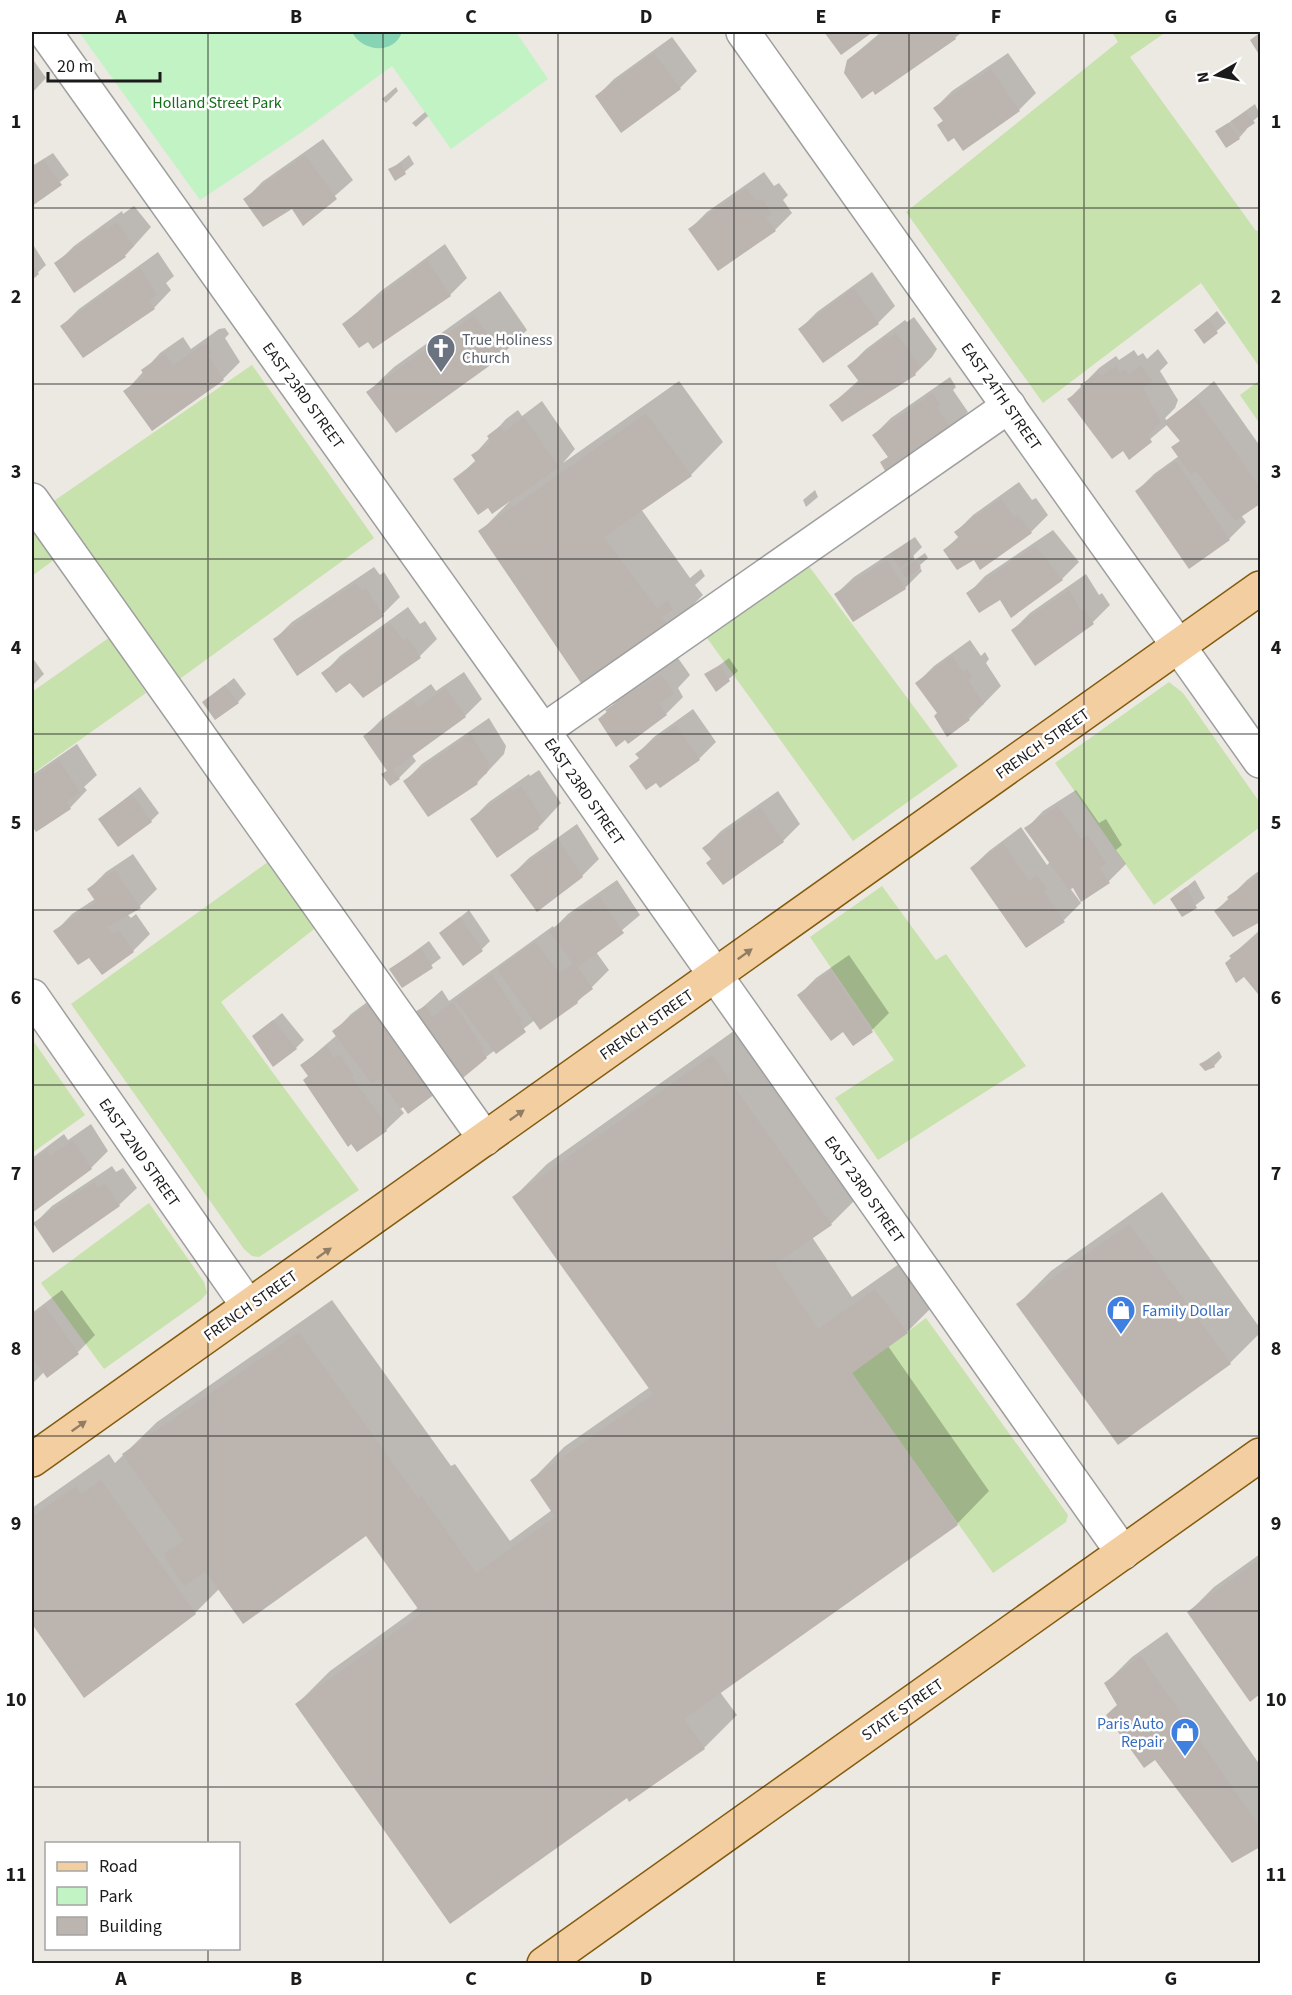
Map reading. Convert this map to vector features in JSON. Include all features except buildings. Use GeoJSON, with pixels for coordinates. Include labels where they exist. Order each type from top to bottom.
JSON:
{"type":"FeatureCollection","features":[{"type":"Feature","properties":{"kind":"main road","name":"FRENCH STREET"},"geometry":{"type":"LineString","coordinates":[[32,1460],[1260,588]]}},
{"type":"Feature","properties":{"kind":"main road","name":"STATE STREET"},"geometry":{"type":"LineString","coordinates":[[544,1964],[1260,1455]]}},
{"type":"Feature","properties":{"kind":"street","name":"EAST 23RD STREET"},"geometry":{"type":"LineString","coordinates":[[45,32],[543,731],[1123,1553]]}},
{"type":"Feature","properties":{"kind":"street","name":"EAST 24TH STREET"},"geometry":{"type":"LineString","coordinates":[[744,32],[1260,761]]}},
{"type":"Feature","properties":{"kind":"street"},"geometry":{"type":"LineString","coordinates":[[543,731],[1009,406]]}},
{"type":"Feature","properties":{"kind":"street"},"geometry":{"type":"LineString","coordinates":[[32,500],[485,1138]]}},
{"type":"Feature","properties":{"kind":"street","name":"EAST 22ND STREET"},"geometry":{"type":"LineString","coordinates":[[32,996],[248,1306]]}},
{"type":"Feature","properties":{"kind":"green space","name":"Holland Street Park"},"geometry":{"type":"Polygon","coordinates":[[[79,32],[516,32],[548,79],[451,149],[392,66],[302,132],[200,200],[79,32]]]}},
{"type":"Feature","properties":{"kind":"green space"},"geometry":{"type":"Polygon","coordinates":[[[352,32],[402,32],[392,45],[378,48],[363,44],[352,32]]]}},
{"type":"Feature","properties":{"kind":"green space"},"geometry":{"type":"Polygon","coordinates":[[[1112,32],[1166,32],[1130,57],[1256,231],[1260,229],[1260,368],[1201,283],[1043,403],[906,212],[1118,42],[1112,32]]]}},
{"type":"Feature","properties":{"kind":"green space"},"geometry":{"type":"Polygon","coordinates":[[[252,365],[374,538],[170,686],[45,507],[252,365]]]}},
{"type":"Feature","properties":{"kind":"green space"},"geometry":{"type":"Polygon","coordinates":[[[1260,380],[1260,424],[1240,395],[1260,380]]]}},
{"type":"Feature","properties":{"kind":"green space"},"geometry":{"type":"Polygon","coordinates":[[[32,517],[59,556],[32,576],[32,517]]]}},
{"type":"Feature","properties":{"kind":"green space"},"geometry":{"type":"Polygon","coordinates":[[[808,565],[958,766],[853,841],[707,638],[808,565]]]}},
{"type":"Feature","properties":{"kind":"green space"},"geometry":{"type":"Polygon","coordinates":[[[110,637],[146,693],[32,774],[32,692],[110,637]]]}},
{"type":"Feature","properties":{"kind":"green space"},"geometry":{"type":"Polygon","coordinates":[[[1169,682],[1183,693],[1260,803],[1260,827],[1154,905],[1055,763],[1169,682]]]}},
{"type":"Feature","properties":{"kind":"green space"},"geometry":{"type":"Polygon","coordinates":[[[272,859],[318,926],[221,1002],[359,1190],[259,1257],[252,1256],[244,1249],[71,1004],[272,859]]]}},
{"type":"Feature","properties":{"kind":"green space"},"geometry":{"type":"Polygon","coordinates":[[[882,886],[936,960],[946,954],[1026,1066],[878,1160],[835,1098],[894,1060],[810,937],[882,886]]]}},
{"type":"Feature","properties":{"kind":"green space"},"geometry":{"type":"Polygon","coordinates":[[[32,1039],[85,1115],[32,1153],[32,1039]]]}},
{"type":"Feature","properties":{"kind":"green space"},"geometry":{"type":"Polygon","coordinates":[[[149,1203],[204,1282],[207,1293],[201,1300],[104,1369],[41,1283],[149,1203]]]}},
{"type":"Feature","properties":{"kind":"green space"},"geometry":{"type":"Polygon","coordinates":[[[926,1318],[1068,1515],[1066,1522],[993,1573],[852,1373],[926,1318]]]}},
{"type":"Feature","properties":{"kind":"place","name":"True Holiness Church"},"geometry":{"type":"Point","coordinates":[441,374]}},
{"type":"Feature","properties":{"kind":"place","name":"Family Dollar"},"geometry":{"type":"Point","coordinates":[1121,1336]}},
{"type":"Feature","properties":{"kind":"place","name":"Paris Auto Repair"},"geometry":{"type":"Point","coordinates":[1185,1758]}}]}
